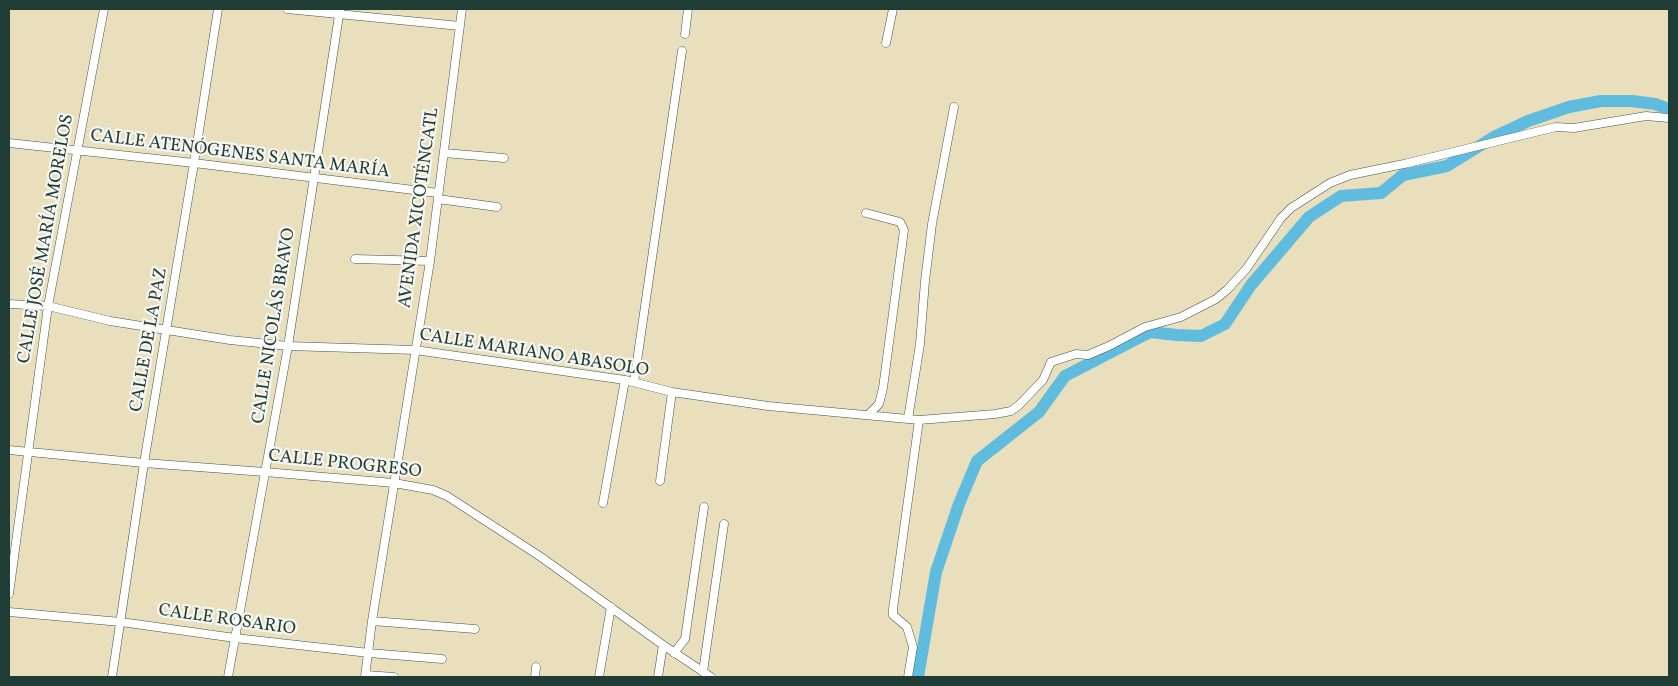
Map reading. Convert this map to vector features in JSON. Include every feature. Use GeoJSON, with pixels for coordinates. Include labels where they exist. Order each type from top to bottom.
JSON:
{"type":"FeatureCollection","features":[{"type":"Feature","properties":{"kind":"street","name":"CALLE JOSÉ MARÍA MORELOS"},"geometry":{"type":"LineString","coordinates":[[9,594],[30,451],[48,306],[104,9]]}},
{"type":"Feature","properties":{"kind":"street","name":"CALLE DE LA PAZ"},"geometry":{"type":"LineString","coordinates":[[112,677],[144,464],[218,9]]}},
{"type":"Feature","properties":{"kind":"street"},"geometry":{"type":"LineString","coordinates":[[287,9],[339,11],[460,26]]}},
{"type":"Feature","properties":{"kind":"street","name":"AVENIDA XICOTÉNCATL"},"geometry":{"type":"LineString","coordinates":[[366,676],[372,621],[430,261],[462,9]]}},
{"type":"Feature","properties":{"kind":"street"},"geometry":{"type":"LineString","coordinates":[[685,34],[688,9]]}},
{"type":"Feature","properties":{"kind":"street"},"geometry":{"type":"LineString","coordinates":[[886,43],[893,9]]}},
{"type":"Feature","properties":{"kind":"street","name":"CALLE NICOLÁS BRAVO"},"geometry":{"type":"LineString","coordinates":[[228,677],[288,346],[339,11]]}},
{"type":"Feature","properties":{"kind":"street"},"geometry":{"type":"LineString","coordinates":[[634,382],[682,51]]}},
{"type":"Feature","properties":{"kind":"street"},"geometry":{"type":"LineString","coordinates":[[908,419],[920,344],[932,224],[954,107]]}},
{"type":"Feature","properties":{"kind":"street","name":"CALLE MARIANO ABASOLO"},"geometry":{"type":"LineString","coordinates":[[9,304],[48,306],[110,321],[230,340],[288,346],[415,350],[626,380],[672,392],[768,406],[919,420],[995,414],[1011,411],[1043,380],[1051,362],[1076,354],[1088,355],[1110,346],[1145,327],[1181,316],[1216,299],[1247,268],[1281,218],[1291,208],[1330,183],[1350,175],[1404,164],[1556,127],[1574,128],[1646,116],[1669,118]]}},
{"type":"Feature","properties":{"kind":"street","name":"CALLE ATENÓGENES SANTA MARÍA"},"geometry":{"type":"LineString","coordinates":[[9,143],[314,178],[438,196],[497,207]]}},
{"type":"Feature","properties":{"kind":"street"},"geometry":{"type":"LineString","coordinates":[[444,153],[504,158]]}},
{"type":"Feature","properties":{"kind":"street"},"geometry":{"type":"LineString","coordinates":[[866,213],[900,222],[904,230],[883,388],[879,404],[868,416]]}},
{"type":"Feature","properties":{"kind":"street"},"geometry":{"type":"LineString","coordinates":[[355,259],[430,261]]}},
{"type":"Feature","properties":{"kind":"street"},"geometry":{"type":"LineString","coordinates":[[604,502],[626,380]]}},
{"type":"Feature","properties":{"kind":"street"},"geometry":{"type":"LineString","coordinates":[[660,481],[672,392]]}},
{"type":"Feature","properties":{"kind":"street"},"geometry":{"type":"LineString","coordinates":[[908,677],[913,646],[907,627],[893,615],[893,609],[919,420]]}},
{"type":"Feature","properties":{"kind":"street","name":"CALLE PROGRESO"},"geometry":{"type":"LineString","coordinates":[[9,450],[144,464],[394,483],[433,490],[447,496],[541,557],[674,653],[711,677]]}},
{"type":"Feature","properties":{"kind":"street"},"geometry":{"type":"LineString","coordinates":[[674,653],[686,639],[704,507]]}},
{"type":"Feature","properties":{"kind":"street"},"geometry":{"type":"LineString","coordinates":[[703,672],[724,524]]}},
{"type":"Feature","properties":{"kind":"street"},"geometry":{"type":"LineString","coordinates":[[599,677],[611,607]]}},
{"type":"Feature","properties":{"kind":"street","name":"CALLE ROSARIO"},"geometry":{"type":"LineString","coordinates":[[9,612],[121,622],[235,638],[442,659]]}},
{"type":"Feature","properties":{"kind":"street"},"geometry":{"type":"LineString","coordinates":[[372,621],[475,629]]}},
{"type":"Feature","properties":{"kind":"street"},"geometry":{"type":"LineString","coordinates":[[658,677],[663,645]]}},
{"type":"Feature","properties":{"kind":"street"},"geometry":{"type":"LineString","coordinates":[[535,677],[536,667]]}},
{"type":"Feature","properties":{"kind":"street"},"geometry":{"type":"LineString","coordinates":[[366,676],[394,677]]}},
{"type":"Feature","properties":{"kind":"waterway"},"geometry":{"type":"LineString","coordinates":[[918,677],[936,572],[959,504],[977,461],[1039,412],[1065,376],[1150,332],[1201,336],[1225,324],[1251,285],[1309,217],[1341,196],[1381,193],[1403,175],[1447,166],[1494,137],[1528,121],[1569,107],[1601,101],[1632,101],[1655,104],[1669,109]]}}]}
